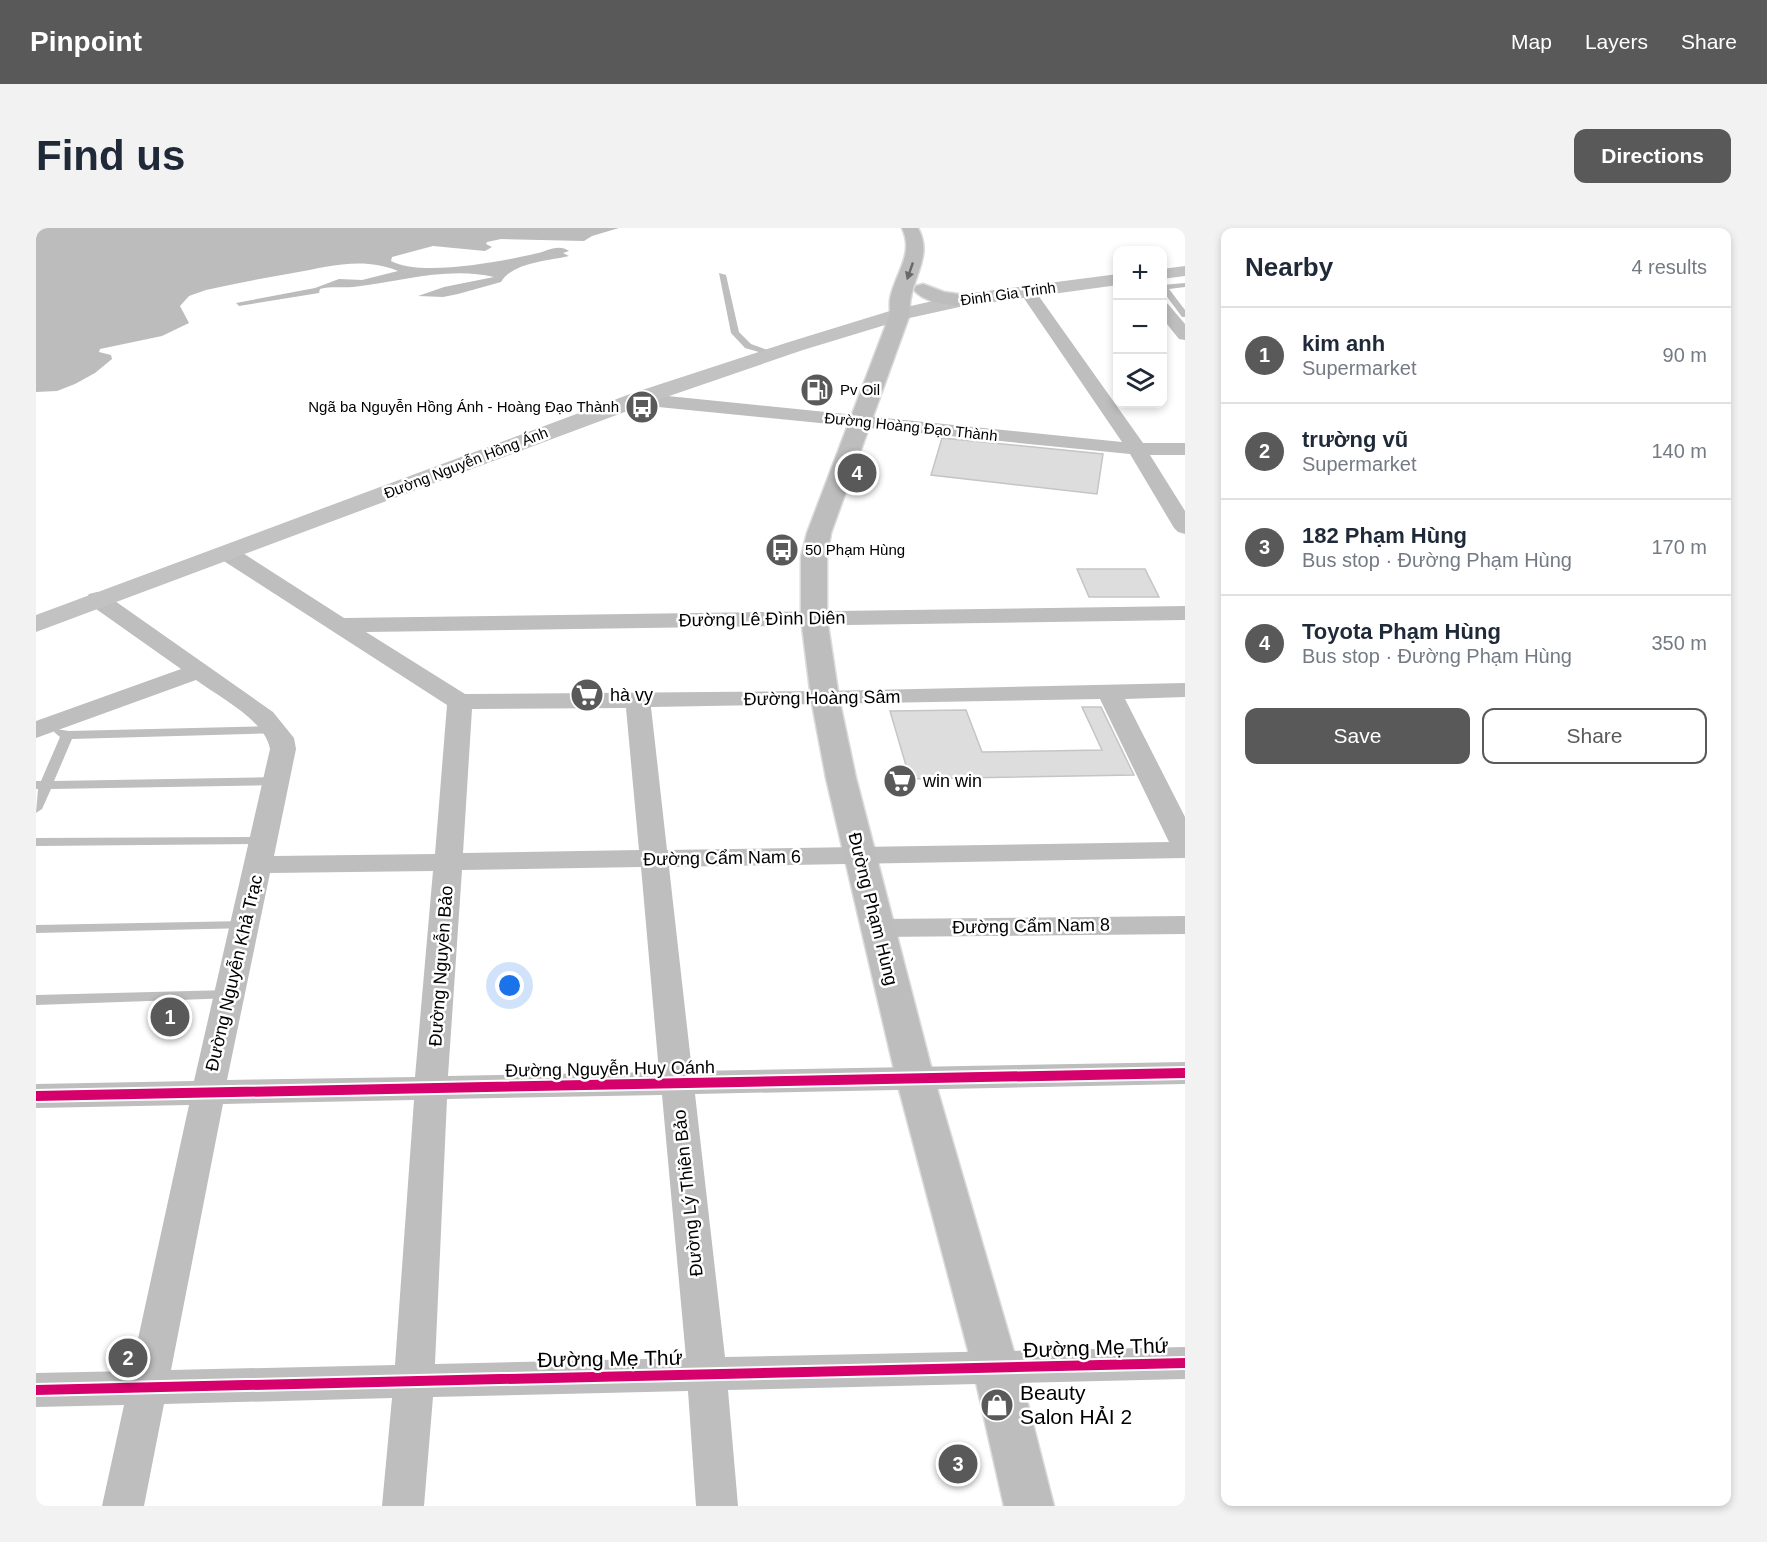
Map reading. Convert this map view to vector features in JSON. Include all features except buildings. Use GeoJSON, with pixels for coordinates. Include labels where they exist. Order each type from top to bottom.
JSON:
{"type":"FeatureCollection","features":[{"type":"Feature","properties":{"kind":"main road","name":"Đường Phạm Hùng"},"geometry":{"type":"LineString","coordinates":[[910,228],[915,234],[916,251],[899,298],[900,314],[819,532],[814,557],[814,618],[825,698],[841,778],[915,1078],[996,1369],[1029,1506]]}},
{"type":"Feature","properties":{"kind":"main road","name":"Đường Phạm Hùng"},"geometry":{"type":"LineString","coordinates":[[900,314],[920,300],[932,255],[928,235],[922,228]]}},
{"type":"Feature","properties":{"kind":"main road"},"geometry":{"type":"LineString","coordinates":[[923,290],[937,296],[964,300]]}},
{"type":"Feature","properties":{"kind":"street"},"geometry":{"type":"LineString","coordinates":[[1167,273],[1185,271]]}},
{"type":"Feature","properties":{"kind":"street","name":"Đinh Gia Trinh"},"geometry":{"type":"LineString","coordinates":[[900,314],[964,300],[1113,280]]}},
{"type":"Feature","properties":{"kind":"street"},"geometry":{"type":"LineString","coordinates":[[1027,291],[1137,449],[1185,528]]}},
{"type":"Feature","properties":{"kind":"street"},"geometry":{"type":"LineString","coordinates":[[1167,313],[1185,335]]}},
{"type":"Feature","properties":{"kind":"street","name":"Đường Nguyễn Hồng Ánh"},"geometry":{"type":"LineString","coordinates":[[36,624],[97,599],[227,553],[638,399],[770,354],[900,314]]}},
{"type":"Feature","properties":{"kind":"street","name":"Đường Hoàng Đạo Thành"},"geometry":{"type":"LineString","coordinates":[[638,399],[1137,449],[1185,449]]}},
{"type":"Feature","properties":{"kind":"street"},"geometry":{"type":"LineString","coordinates":[[227,553],[460,702]]}},
{"type":"Feature","properties":{"kind":"street"},"geometry":{"type":"LineString","coordinates":[[97,599],[264,717],[276,730]]}},
{"type":"Feature","properties":{"kind":"street","name":"Đường Lê Đình Diên"},"geometry":{"type":"LineString","coordinates":[[340,626],[1185,613]]}},
{"type":"Feature","properties":{"kind":"street"},"geometry":{"type":"LineString","coordinates":[[50,730],[199,672]]}},
{"type":"Feature","properties":{"kind":"street","name":"Đường Hoàng Sâm"},"geometry":{"type":"LineString","coordinates":[[460,702],[825,698],[1185,690]]}},
{"type":"Feature","properties":{"kind":"street"},"geometry":{"type":"LineString","coordinates":[[1109,692],[1185,845]]}},
{"type":"Feature","properties":{"kind":"street","name":"Đường Lý Thiên Bảo"},"geometry":{"type":"LineString","coordinates":[[638,701],[707,1375],[717,1506]]}},
{"type":"Feature","properties":{"kind":"street","name":"Đường Nguyễn Bảo"},"geometry":{"type":"LineString","coordinates":[[403,1506],[414,1382],[431,1088],[460,702]]}},
{"type":"Feature","properties":{"kind":"street","name":"Đường Nguyễn Khả Trạc"},"geometry":{"type":"LineString","coordinates":[[123,1506],[208,1093],[278,781],[283,749],[281,738],[276,730]]}},
{"type":"Feature","properties":{"kind":"street","name":"Đường Cẩm Nam 6"},"geometry":{"type":"LineString","coordinates":[[261,853],[448,863],[1185,850]]}},
{"type":"Feature","properties":{"kind":"street","name":"Đường Cẩm Nam 8"},"geometry":{"type":"LineString","coordinates":[[878,927],[1185,925]]}},
{"type":"Feature","properties":{"kind":"street","name":"Đường Nguyễn Huy Oánh"},"geometry":{"type":"LineString","coordinates":[[36,1096],[1185,1073]]}},
{"type":"Feature","properties":{"kind":"street","name":"Đường Mẹ Thứ"},"geometry":{"type":"LineString","coordinates":[[36,1390],[1185,1363]]}},
{"type":"Feature","properties":{"kind":"lane"},"geometry":{"type":"LineString","coordinates":[[722,275],[735,333],[748,346],[770,354]]}},
{"type":"Feature","properties":{"kind":"lane"},"geometry":{"type":"LineString","coordinates":[[1185,285],[1164,287],[1185,315]]}},
{"type":"Feature","properties":{"kind":"lane"},"geometry":{"type":"LineString","coordinates":[[36,809],[50,730],[276,730]]}},
{"type":"Feature","properties":{"kind":"lane"},"geometry":{"type":"LineString","coordinates":[[41,785],[278,781]]}},
{"type":"Feature","properties":{"kind":"lane"},"geometry":{"type":"LineString","coordinates":[[36,842],[261,853]]}},
{"type":"Feature","properties":{"kind":"lane"},"geometry":{"type":"LineString","coordinates":[[36,929],[245,925]]}},
{"type":"Feature","properties":{"kind":"lane"},"geometry":{"type":"LineString","coordinates":[[36,1000],[229,995]]}},
{"type":"Feature","properties":{"kind":"shaded area"},"geometry":{"type":"Polygon","coordinates":[[[36,228],[619,228],[592,236],[584,241],[501,239],[487,242],[486,244],[492,247],[485,251],[433,246],[392,257],[391,261],[404,266],[440,268],[501,261],[556,248],[569,251],[563,253],[569,256],[532,263],[514,270],[501,282],[443,297],[418,296],[444,287],[494,277],[477,274],[441,274],[353,287],[324,288],[320,289],[319,293],[239,306],[236,303],[315,288],[339,279],[362,280],[398,271],[358,263],[206,290],[189,296],[180,306],[189,323],[162,336],[100,349],[99,352],[111,355],[112,359],[95,373],[57,391],[36,392],[36,228]]]}},
{"type":"Feature","properties":{"kind":"cycle path"},"geometry":{"type":"LineString","coordinates":[[36,1096],[1185,1073]]}},
{"type":"Feature","properties":{"kind":"cycle path"},"geometry":{"type":"LineString","coordinates":[[36,1390],[1185,1363]]}},
{"type":"Feature","properties":{"kind":"place","name":"Pv Oil"},"geometry":{"type":"Point","coordinates":[817,390]}},
{"type":"Feature","properties":{"kind":"place","name":"Ngã ba Nguyễn Hồng Ánh - Hoàng Đạo Thành"},"geometry":{"type":"Point","coordinates":[642,407]}},
{"type":"Feature","properties":{"kind":"place","name":"Toyota Phạm Hùng"},"geometry":{"type":"Point","coordinates":[857,473]}},
{"type":"Feature","properties":{"kind":"place","name":"50 Phạm Hùng"},"geometry":{"type":"Point","coordinates":[782,550]}},
{"type":"Feature","properties":{"kind":"place","name":"hà vy"},"geometry":{"type":"Point","coordinates":[587,695]}},
{"type":"Feature","properties":{"kind":"place","name":"win win"},"geometry":{"type":"Point","coordinates":[900,781]}},
{"type":"Feature","properties":{"kind":"place","name":"kim anh"},"geometry":{"type":"Point","coordinates":[170,1017]}},
{"type":"Feature","properties":{"kind":"place","name":"trường vũ"},"geometry":{"type":"Point","coordinates":[128,1358]}},
{"type":"Feature","properties":{"kind":"place","name":"Beauty Salon HẢI 2"},"geometry":{"type":"Point","coordinates":[997,1405]}},
{"type":"Feature","properties":{"kind":"place","name":"182 Phạm Hùng"},"geometry":{"type":"Point","coordinates":[958,1464]}}]}
